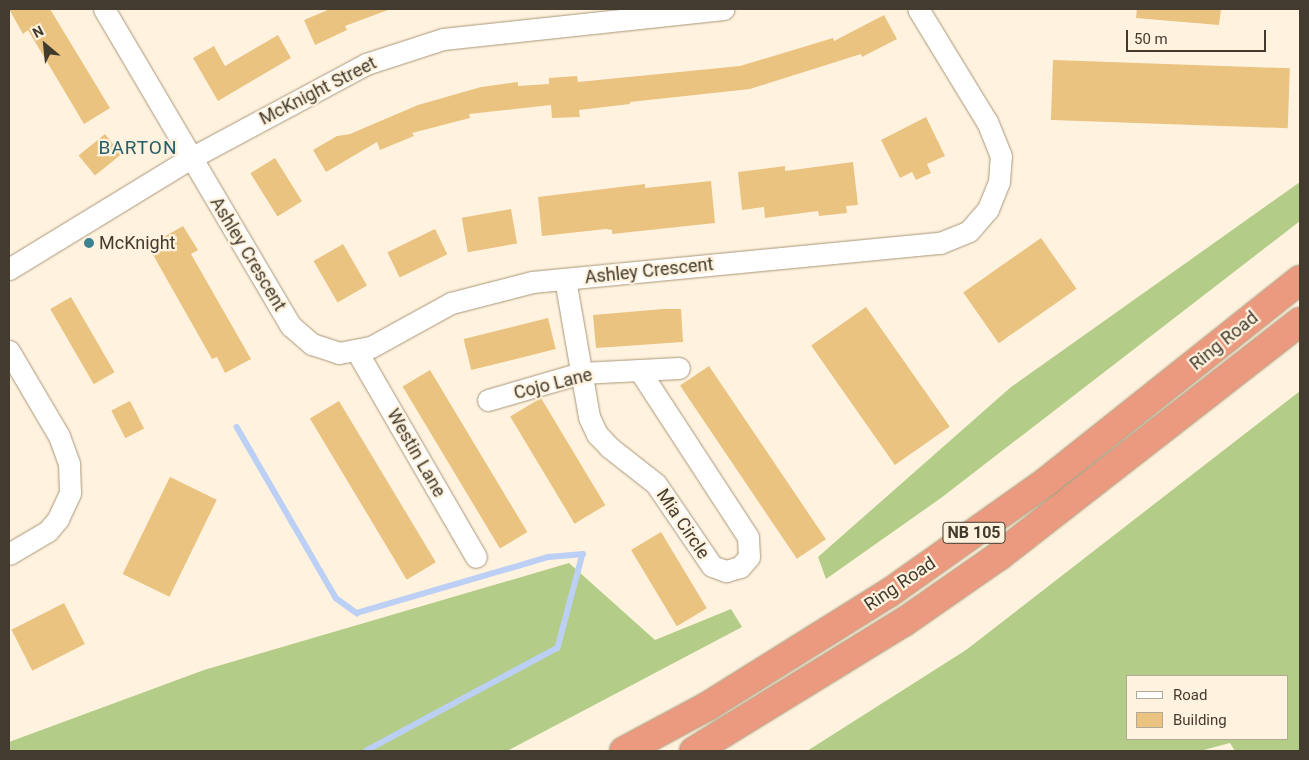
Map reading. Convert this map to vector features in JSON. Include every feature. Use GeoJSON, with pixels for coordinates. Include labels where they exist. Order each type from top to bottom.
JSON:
{"type":"FeatureCollection","features":[{"type":"Feature","properties":{"kind":"highway","name":"Ring Road"},"geometry":{"type":"LineString","coordinates":[[624,751],[708,706],[889,594],[1047,481],[1300,280]]}},
{"type":"Feature","properties":{"kind":"highway","name":"Ring Road"},"geometry":{"type":"LineString","coordinates":[[694,751],[904,622],[999,556],[1300,322]]}},
{"type":"Feature","properties":{"kind":"street","name":"Ashley Crescent"},"geometry":{"type":"LineString","coordinates":[[104,9],[190,158],[291,326],[312,344],[339,353],[371,347],[450,303],[489,291],[565,279],[940,243],[969,230],[988,209],[999,182],[1001,156],[987,122],[918,9]]}},
{"type":"Feature","properties":{"kind":"street","name":"McKnight Street"},"geometry":{"type":"LineString","coordinates":[[9,269],[190,158],[366,64],[443,39],[723,9]]}},
{"type":"Feature","properties":{"kind":"street","name":"Mia Circle"},"geometry":{"type":"LineString","coordinates":[[565,279],[589,417],[597,434],[609,447],[656,484],[712,566],[726,571],[740,567],[750,550],[748,537],[639,370]]}},
{"type":"Feature","properties":{"kind":"street","name":"Westin Lane"},"geometry":{"type":"LineString","coordinates":[[356,350],[476,557]]}},
{"type":"Feature","properties":{"kind":"street"},"geometry":{"type":"LineString","coordinates":[[9,351],[59,436],[69,464],[70,493],[58,519],[48,531],[9,554]]}},
{"type":"Feature","properties":{"kind":"street","name":"Cojo Lane"},"geometry":{"type":"LineString","coordinates":[[488,400],[581,373],[679,368]]}},
{"type":"Feature","properties":{"kind":"green space"},"geometry":{"type":"Polygon","coordinates":[[[1300,182],[1300,221],[941,498],[826,579],[818,557],[1011,387],[1300,182]]]}},
{"type":"Feature","properties":{"kind":"green space"},"geometry":{"type":"Polygon","coordinates":[[[1300,391],[1300,751],[1235,751],[1230,743],[1200,751],[807,751],[966,650],[1300,391]]]}},
{"type":"Feature","properties":{"kind":"green space"},"geometry":{"type":"Polygon","coordinates":[[[569,563],[655,640],[731,609],[742,627],[507,751],[9,751],[9,742],[204,670],[569,563]]]}},
{"type":"Feature","properties":{"kind":"building"},"geometry":{"type":"Polygon","coordinates":[[[9,9],[50,9],[110,108],[84,124],[28,30],[23,34],[9,9]]]}},
{"type":"Feature","properties":{"kind":"building"},"geometry":{"type":"Polygon","coordinates":[[[330,9],[388,10],[345,26],[347,30],[315,45],[304,20],[330,9]]]}},
{"type":"Feature","properties":{"kind":"building"},"geometry":{"type":"Polygon","coordinates":[[[1137,9],[1221,9],[1219,25],[1136,18],[1137,9]]]}},
{"type":"Feature","properties":{"kind":"building"},"geometry":{"type":"Polygon","coordinates":[[[884,15],[897,39],[862,57],[861,54],[750,89],[630,102],[630,104],[579,110],[580,117],[552,118],[551,105],[469,114],[470,118],[412,133],[414,136],[380,150],[377,142],[326,172],[313,150],[337,136],[350,134],[418,105],[481,87],[518,82],[518,86],[549,84],[549,78],[577,76],[578,82],[740,66],[833,38],[834,41],[884,15]]]}},
{"type":"Feature","properties":{"kind":"building"},"geometry":{"type":"Polygon","coordinates":[[[278,35],[291,58],[218,101],[193,58],[214,46],[225,66],[278,35]]]}},
{"type":"Feature","properties":{"kind":"building"},"geometry":{"type":"Polygon","coordinates":[[[1053,60],[1290,68],[1288,128],[1051,120],[1053,60]]]}},
{"type":"Feature","properties":{"kind":"building"},"geometry":{"type":"Polygon","coordinates":[[[926,117],[945,156],[927,164],[931,173],[916,180],[912,172],[900,178],[881,140],[926,117]]]}},
{"type":"Feature","properties":{"kind":"building"},"geometry":{"type":"Polygon","coordinates":[[[105,134],[121,154],[95,176],[79,155],[105,134]]]}},
{"type":"Feature","properties":{"kind":"building"},"geometry":{"type":"Polygon","coordinates":[[[275,158],[302,201],[277,217],[250,173],[275,158]]]}},
{"type":"Feature","properties":{"kind":"building"},"geometry":{"type":"Polygon","coordinates":[[[853,162],[858,205],[846,206],[847,213],[819,216],[818,211],[765,218],[764,207],[742,210],[738,172],[785,166],[785,171],[853,162]]]}},
{"type":"Feature","properties":{"kind":"building"},"geometry":{"type":"Polygon","coordinates":[[[711,181],[715,223],[612,234],[612,230],[606,229],[542,236],[538,197],[645,184],[645,188],[711,181]]]}},
{"type":"Feature","properties":{"kind":"building"},"geometry":{"type":"Polygon","coordinates":[[[511,209],[517,243],[468,252],[462,218],[511,209]]]}},
{"type":"Feature","properties":{"kind":"building"},"geometry":{"type":"Polygon","coordinates":[[[183,226],[198,250],[191,254],[251,359],[225,373],[217,357],[212,359],[148,246],[183,226]]]}},
{"type":"Feature","properties":{"kind":"building"},"geometry":{"type":"Polygon","coordinates":[[[435,229],[447,254],[400,277],[387,252],[435,229]]]}},
{"type":"Feature","properties":{"kind":"building"},"geometry":{"type":"Polygon","coordinates":[[[1041,238],[1077,289],[999,343],[963,292],[1041,238]]]}},
{"type":"Feature","properties":{"kind":"building"},"geometry":{"type":"Polygon","coordinates":[[[343,244],[367,286],[338,303],[314,261],[343,244]]]}},
{"type":"Feature","properties":{"kind":"building"},"geometry":{"type":"Polygon","coordinates":[[[71,297],[114,372],[94,384],[50,309],[71,297]]]}},
{"type":"Feature","properties":{"kind":"building"},"geometry":{"type":"Polygon","coordinates":[[[866,307],[950,427],[895,465],[811,345],[866,307]]]}},
{"type":"Feature","properties":{"kind":"building"},"geometry":{"type":"Polygon","coordinates":[[[681,309],[683,342],[596,348],[593,315],[681,309]]]}},
{"type":"Feature","properties":{"kind":"building"},"geometry":{"type":"Polygon","coordinates":[[[548,318],[556,349],[471,370],[464,339],[548,318]]]}},
{"type":"Feature","properties":{"kind":"building"},"geometry":{"type":"Polygon","coordinates":[[[709,366],[826,539],[797,559],[680,386],[709,366]]]}},
{"type":"Feature","properties":{"kind":"building"},"geometry":{"type":"Polygon","coordinates":[[[430,370],[527,532],[500,548],[403,386],[430,370]]]}},
{"type":"Feature","properties":{"kind":"building"},"geometry":{"type":"Polygon","coordinates":[[[541,398],[605,505],[575,524],[510,417],[541,398]]]}},
{"type":"Feature","properties":{"kind":"building"},"geometry":{"type":"Polygon","coordinates":[[[130,401],[144,429],[125,438],[111,411],[130,401]]]}},
{"type":"Feature","properties":{"kind":"building"},"geometry":{"type":"Polygon","coordinates":[[[339,401],[436,562],[407,580],[310,419],[339,401]]]}},
{"type":"Feature","properties":{"kind":"building"},"geometry":{"type":"Polygon","coordinates":[[[170,477],[217,500],[169,597],[123,574],[170,477]]]}},
{"type":"Feature","properties":{"kind":"building"},"geometry":{"type":"Polygon","coordinates":[[[661,532],[707,608],[677,626],[631,550],[661,532]]]}},
{"type":"Feature","properties":{"kind":"building"},"geometry":{"type":"Polygon","coordinates":[[[64,603],[85,644],[32,671],[11,630],[64,603]]]}},
{"type":"Feature","properties":{"kind":"waterway"},"geometry":{"type":"LineString","coordinates":[[237,427],[336,598],[357,613],[549,557],[583,554],[558,648],[367,751]]}},
{"type":"Feature","properties":{"kind":"place","name":"McKnight"},"geometry":{"type":"Point","coordinates":[89,243]}},
{"type":"Feature","properties":{"kind":"district","name":"BARTON"},"geometry":{"type":"Point","coordinates":[138,148]}}]}
